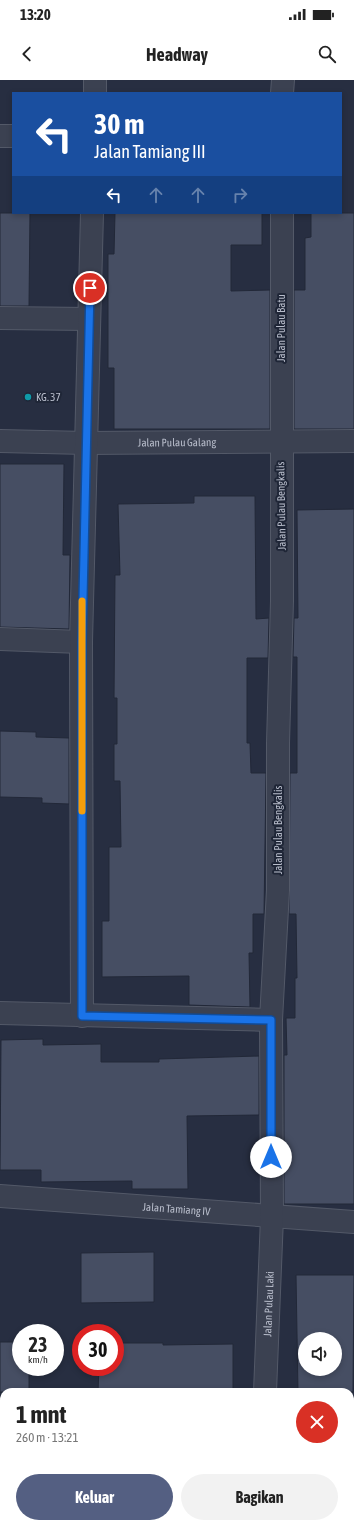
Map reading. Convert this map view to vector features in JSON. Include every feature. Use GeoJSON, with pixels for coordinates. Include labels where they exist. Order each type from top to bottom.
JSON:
{"type":"FeatureCollection","features":[{"type":"Feature","properties":{"kind":"street"},"geometry":{"type":"LineString","coordinates":[[95,80],[95,92]]}},
{"type":"Feature","properties":{"kind":"street"},"geometry":{"type":"LineString","coordinates":[[282,92],[283,80]]}},
{"type":"Feature","properties":{"kind":"street"},"geometry":{"type":"LineString","coordinates":[[0,136],[12,136]]}},
{"type":"Feature","properties":{"kind":"street"},"geometry":{"type":"LineString","coordinates":[[82,1016],[82,642],[92,214]]}},
{"type":"Feature","properties":{"kind":"street","name":"Jalan Pulau Batu"},"geometry":{"type":"LineString","coordinates":[[280,443],[282,214]]}},
{"type":"Feature","properties":{"kind":"street"},"geometry":{"type":"LineString","coordinates":[[0,318],[89,319]]}},
{"type":"Feature","properties":{"kind":"street","name":"Jalan Pulau Galang"},"geometry":{"type":"LineString","coordinates":[[0,441],[86,443],[280,443],[354,441]]}},
{"type":"Feature","properties":{"kind":"street","name":"Jalan Pulau Bengkalis"},"geometry":{"type":"LineString","coordinates":[[272,1217],[271,1020],[278,890],[278,743],[282,601],[280,443]]}},
{"type":"Feature","properties":{"kind":"street"},"geometry":{"type":"LineString","coordinates":[[0,640],[82,642]]}},
{"type":"Feature","properties":{"kind":"street"},"geometry":{"type":"LineString","coordinates":[[0,1013],[271,1020]]}},
{"type":"Feature","properties":{"kind":"street","name":"Jalan Tamiang IV"},"geometry":{"type":"LineString","coordinates":[[0,1196],[354,1222]]}},
{"type":"Feature","properties":{"kind":"street","name":"Jalan Pulau Laki"},"geometry":{"type":"LineString","coordinates":[[265,1388],[272,1217]]}},
{"type":"Feature","properties":{"kind":"building"},"geometry":{"type":"Polygon","coordinates":[[[0,213],[30,214],[29,306],[0,306],[0,213]]]}},
{"type":"Feature","properties":{"kind":"building"},"geometry":{"type":"Polygon","coordinates":[[[354,213],[354,429],[294,429],[294,290],[305,290],[305,238],[311,237],[311,214],[354,213]]]}},
{"type":"Feature","properties":{"kind":"building"},"geometry":{"type":"Polygon","coordinates":[[[115,214],[262,214],[262,245],[231,245],[231,291],[270,290],[270,429],[114,429],[114,368],[108,368],[108,254],[114,254],[115,214]]]}},
{"type":"Feature","properties":{"kind":"building"},"geometry":{"type":"Polygon","coordinates":[[[0,464],[64,464],[63,555],[70,555],[69,629],[0,627],[0,464]]]}},
{"type":"Feature","properties":{"kind":"building"},"geometry":{"type":"Polygon","coordinates":[[[194,496],[255,496],[256,619],[269,618],[268,658],[247,658],[247,743],[250,743],[251,773],[266,773],[264,914],[253,914],[253,953],[249,953],[250,1007],[189,1005],[189,976],[102,977],[102,921],[109,921],[109,847],[121,847],[120,781],[114,781],[114,744],[117,744],[117,698],[114,698],[115,575],[120,575],[118,504],[194,503],[194,496]]]}},
{"type":"Feature","properties":{"kind":"building"},"geometry":{"type":"Polygon","coordinates":[[[354,509],[354,1204],[284,1204],[284,1055],[287,1055],[286,1018],[295,1018],[295,978],[297,978],[296,914],[289,914],[290,773],[297,773],[297,657],[293,657],[294,618],[298,618],[297,510],[354,509]]]}},
{"type":"Feature","properties":{"kind":"building"},"geometry":{"type":"Polygon","coordinates":[[[0,731],[36,732],[36,737],[69,738],[69,804],[42,803],[42,798],[0,797],[0,731]]]}},
{"type":"Feature","properties":{"kind":"building"},"geometry":{"type":"Polygon","coordinates":[[[43,1039],[43,1045],[101,1044],[101,1062],[159,1062],[159,1059],[259,1056],[259,1115],[187,1116],[188,1189],[132,1189],[132,1181],[41,1182],[41,1170],[0,1170],[1,1040],[43,1039]]]}},
{"type":"Feature","properties":{"kind":"building"},"geometry":{"type":"Polygon","coordinates":[[[154,1252],[154,1302],[81,1303],[81,1253],[154,1252]]]}},
{"type":"Feature","properties":{"kind":"building"},"geometry":{"type":"Polygon","coordinates":[[[296,1275],[354,1275],[353,1388],[298,1388],[296,1275]]]}},
{"type":"Feature","properties":{"kind":"building"},"geometry":{"type":"Polygon","coordinates":[[[0,1342],[12,1342],[12,1376],[29,1376],[29,1388],[0,1388],[0,1342]]]}},
{"type":"Feature","properties":{"kind":"building"},"geometry":{"type":"Polygon","coordinates":[[[124,1343],[163,1343],[163,1345],[233,1344],[233,1388],[98,1388],[99,1376],[124,1376],[124,1343]]]}},
{"type":"Feature","properties":{"kind":"slow traffic"},"geometry":{"type":"LineString","coordinates":[[82,601],[82,811]]}},
{"type":"Feature","properties":{"kind":"place","name":"KG. 37"},"geometry":{"type":"Point","coordinates":[28,397]}},
{"type":"Feature","properties":{"kind":"route"},"geometry":{"type":"LineString","coordinates":[[90,288],[82,642],[82,1016],[271,1020],[271,1157]]}}]}
